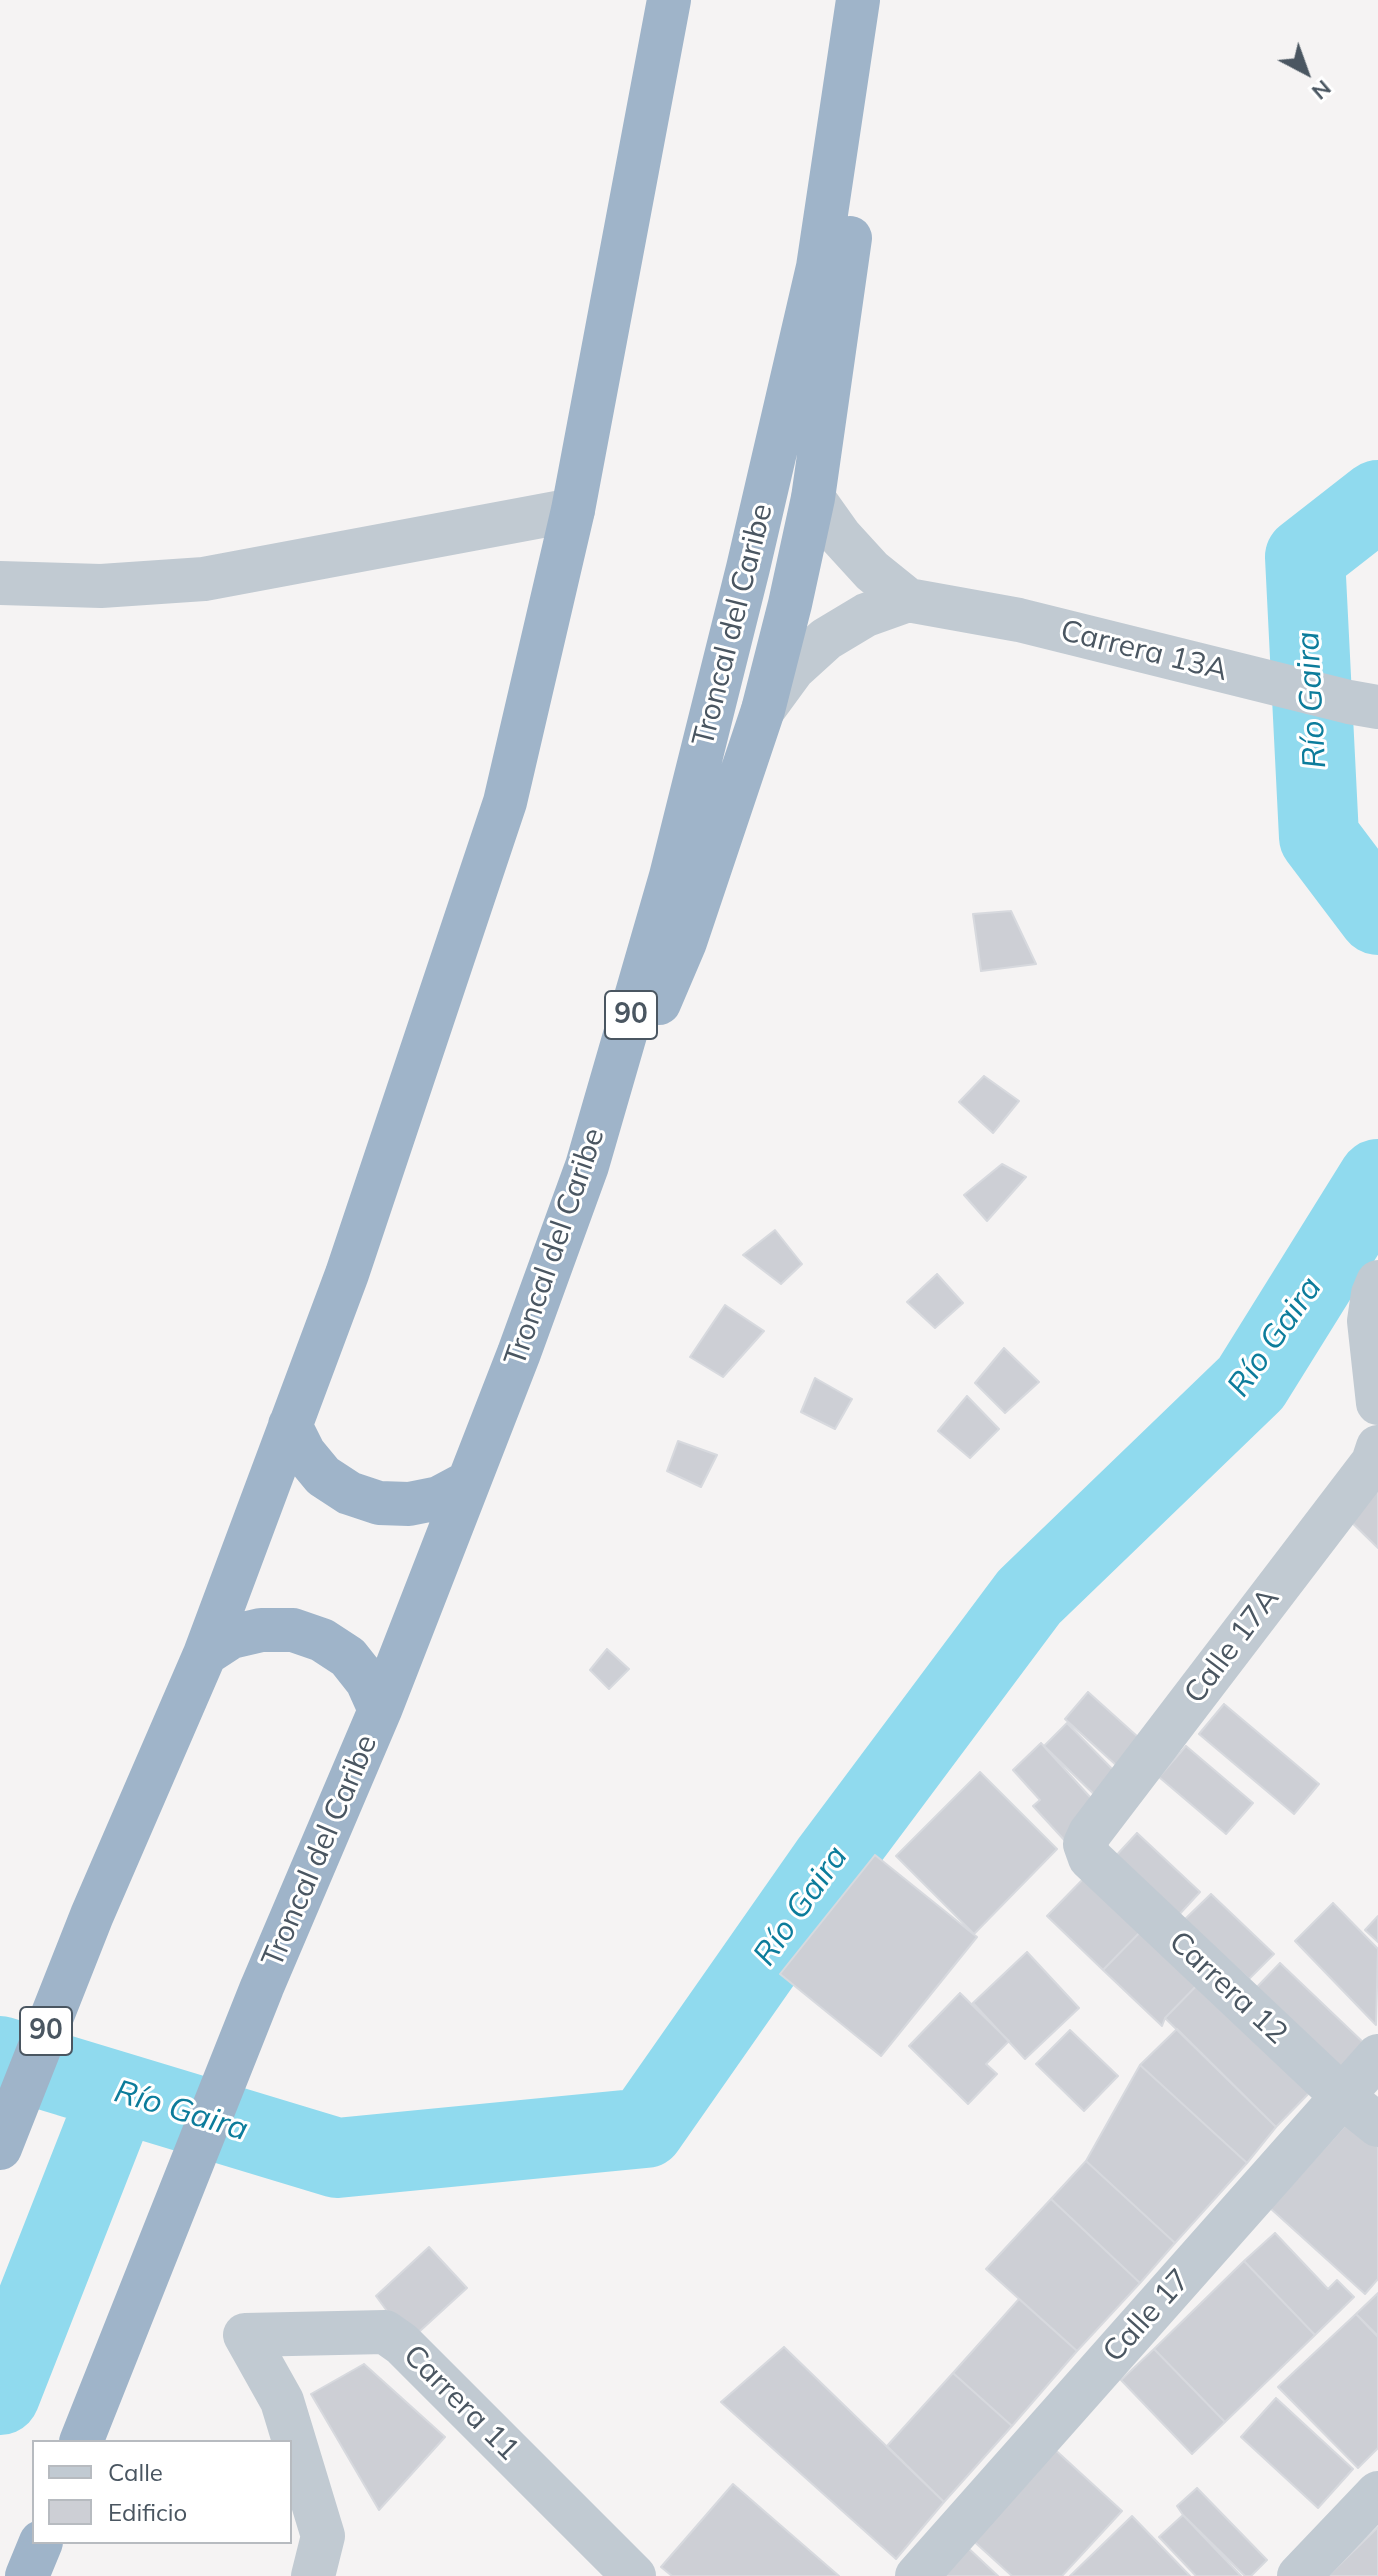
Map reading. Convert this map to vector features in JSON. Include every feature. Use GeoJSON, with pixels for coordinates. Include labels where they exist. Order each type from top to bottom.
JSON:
{"type":"FeatureCollection","features":[{"type":"Feature","properties":{"kind":"highway","name":"90"},"geometry":{"type":"LineString","coordinates":[[0,2148],[92,1915],[205,1654],[347,1274],[505,802],[573,510],[669,0]]}},
{"type":"Feature","properties":{"kind":"highway"},"geometry":{"type":"LineString","coordinates":[[587,1166],[685,942],[763,710],[790,604],[813,498],[850,241],[860,0]]}},
{"type":"Feature","properties":{"kind":"highway","name":"Troncal del Caribe"},"geometry":{"type":"LineString","coordinates":[[82,2440],[262,1987],[380,1710],[519,1353],[587,1166],[671,876],[748,568],[818,267],[860,0]]}},
{"type":"Feature","properties":{"kind":"highway"},"geometry":{"type":"LineString","coordinates":[[290,1425],[304,1453],[323,1476],[349,1493],[379,1503],[409,1504],[439,1498],[467,1483]]}},
{"type":"Feature","properties":{"kind":"highway"},"geometry":{"type":"LineString","coordinates":[[205,1654],[231,1637],[261,1630],[293,1630],[322,1640],[348,1657],[367,1681],[380,1710]]}},
{"type":"Feature","properties":{"kind":"highway"},"geometry":{"type":"LineString","coordinates":[[27,2576],[40,2544]]}},
{"type":"Feature","properties":{"kind":"street","name":"Carrera 13A"},"geometry":{"type":"LineString","coordinates":[[813,498],[850,548],[872,571],[908,600],[1019,620],[1363,705]]}},
{"type":"Feature","properties":{"kind":"street"},"geometry":{"type":"LineString","coordinates":[[0,583],[101,586],[204,579],[573,510]]}},
{"type":"Feature","properties":{"kind":"street","name":"Carrera 13A"},"geometry":{"type":"LineString","coordinates":[[763,710],[793,669],[826,639],[866,615],[908,600]]}},
{"type":"Feature","properties":{"kind":"street"},"geometry":{"type":"LineString","coordinates":[[1378,1282],[1369,1321],[1378,1403]]}},
{"type":"Feature","properties":{"kind":"street","name":"Calle 17A"},"geometry":{"type":"LineString","coordinates":[[1085,1844],[1090,1833],[1373,1462],[1378,1447]]}},
{"type":"Feature","properties":{"kind":"street","name":"Carrera 12"},"geometry":{"type":"LineString","coordinates":[[1085,1844],[1090,1858],[1342,2096],[1378,2125]]}},
{"type":"Feature","properties":{"kind":"street","name":"Calle 17"},"geometry":{"type":"LineString","coordinates":[[917,2576],[1378,2056]]}},
{"type":"Feature","properties":{"kind":"street","name":"Carrera 11"},"geometry":{"type":"LineString","coordinates":[[313,2576],[323,2536],[282,2401],[245,2335],[385,2332],[402,2344],[634,2576]]}},
{"type":"Feature","properties":{"kind":"street"},"geometry":{"type":"LineString","coordinates":[[1299,2576],[1378,2493]]}},
{"type":"Feature","properties":{"kind":"building"},"geometry":{"type":"Polygon","coordinates":[[[1011,911],[1036,964],[981,971],[973,914],[1011,911]]]}},
{"type":"Feature","properties":{"kind":"building"},"geometry":{"type":"Polygon","coordinates":[[[984,1076],[1019,1101],[993,1133],[959,1102],[984,1076]]]}},
{"type":"Feature","properties":{"kind":"building"},"geometry":{"type":"Polygon","coordinates":[[[1002,1164],[1026,1177],[987,1221],[964,1195],[1002,1164]]]}},
{"type":"Feature","properties":{"kind":"building"},"geometry":{"type":"Polygon","coordinates":[[[775,1230],[802,1264],[781,1284],[743,1255],[775,1230]]]}},
{"type":"Feature","properties":{"kind":"building"},"geometry":{"type":"Polygon","coordinates":[[[937,1274],[963,1303],[935,1328],[907,1302],[937,1274]]]}},
{"type":"Feature","properties":{"kind":"building"},"geometry":{"type":"Polygon","coordinates":[[[725,1305],[764,1331],[723,1377],[690,1357],[725,1305]]]}},
{"type":"Feature","properties":{"kind":"building"},"geometry":{"type":"Polygon","coordinates":[[[1004,1348],[1039,1382],[1005,1413],[975,1383],[1004,1348]]]}},
{"type":"Feature","properties":{"kind":"building"},"geometry":{"type":"Polygon","coordinates":[[[815,1378],[852,1399],[835,1429],[801,1412],[815,1378]]]}},
{"type":"Feature","properties":{"kind":"building"},"geometry":{"type":"Polygon","coordinates":[[[967,1396],[999,1429],[970,1458],[938,1431],[967,1396]]]}},
{"type":"Feature","properties":{"kind":"building"},"geometry":{"type":"Polygon","coordinates":[[[678,1441],[717,1455],[701,1487],[667,1471],[678,1441]]]}},
{"type":"Feature","properties":{"kind":"building"},"geometry":{"type":"Polygon","coordinates":[[[1378,1473],[1378,1548],[1340,1511],[1378,1473]]]}},
{"type":"Feature","properties":{"kind":"building"},"geometry":{"type":"Polygon","coordinates":[[[607,1649],[629,1669],[609,1689],[590,1670],[607,1649]]]}},
{"type":"Feature","properties":{"kind":"building"},"geometry":{"type":"Polygon","coordinates":[[[1088,1692],[1148,1746],[1126,1774],[1065,1719],[1088,1692]]]}},
{"type":"Feature","properties":{"kind":"building"},"geometry":{"type":"Polygon","coordinates":[[[1224,1704],[1319,1784],[1294,1814],[1199,1734],[1224,1704]]]}},
{"type":"Feature","properties":{"kind":"building"},"geometry":{"type":"Polygon","coordinates":[[[1067,1723],[1121,1778],[1101,1801],[1044,1746],[1067,1723]]]}},
{"type":"Feature","properties":{"kind":"building"},"geometry":{"type":"Polygon","coordinates":[[[1041,1743],[1099,1807],[1067,1843],[1033,1806],[1040,1800],[1013,1770],[1041,1743]]]}},
{"type":"Feature","properties":{"kind":"building"},"geometry":{"type":"Polygon","coordinates":[[[1186,1746],[1253,1803],[1226,1834],[1159,1777],[1186,1746]]]}},
{"type":"Feature","properties":{"kind":"building"},"geometry":{"type":"Polygon","coordinates":[[[980,1772],[1057,1849],[974,1934],[896,1856],[980,1772]]]}},
{"type":"Feature","properties":{"kind":"building"},"geometry":{"type":"Polygon","coordinates":[[[1137,1833],[1200,1892],[1176,1918],[1113,1859],[1137,1833]]]}},
{"type":"Feature","properties":{"kind":"building"},"geometry":{"type":"Polygon","coordinates":[[[875,1855],[977,1937],[881,2056],[780,1974],[875,1855]]]}},
{"type":"Feature","properties":{"kind":"building"},"geometry":{"type":"Polygon","coordinates":[[[1091,1871],[1147,1925],[1103,1970],[1047,1916],[1091,1871]]]}},
{"type":"Feature","properties":{"kind":"building"},"geometry":{"type":"Polygon","coordinates":[[[1211,1894],[1274,1954],[1249,1979],[1184,1920],[1211,1894]]]}},
{"type":"Feature","properties":{"kind":"building"},"geometry":{"type":"Polygon","coordinates":[[[1333,1903],[1378,1949],[1376,2025],[1295,1941],[1333,1903]]]}},
{"type":"Feature","properties":{"kind":"building"},"geometry":{"type":"Polygon","coordinates":[[[1378,1916],[1378,1942],[1365,1930],[1378,1916]]]}},
{"type":"Feature","properties":{"kind":"building"},"geometry":{"type":"Polygon","coordinates":[[[1147,1925],[1204,1978],[1165,2018],[1162,2026],[1103,1970],[1147,1925]]]}},
{"type":"Feature","properties":{"kind":"building"},"geometry":{"type":"Polygon","coordinates":[[[1027,1952],[1079,2008],[1025,2059],[973,2003],[1027,1952]]]}},
{"type":"Feature","properties":{"kind":"building"},"geometry":{"type":"Polygon","coordinates":[[[1280,1963],[1367,2046],[1344,2071],[1256,1988],[1280,1963]]]}},
{"type":"Feature","properties":{"kind":"building"},"geometry":{"type":"Polygon","coordinates":[[[1204,1978],[1315,2087],[1276,2127],[1165,2018],[1204,1978]]]}},
{"type":"Feature","properties":{"kind":"building"},"geometry":{"type":"Polygon","coordinates":[[[960,1993],[1009,2041],[986,2064],[997,2074],[968,2104],[909,2046],[960,1993]]]}},
{"type":"Feature","properties":{"kind":"building"},"geometry":{"type":"Polygon","coordinates":[[[1177,2029],[1276,2127],[1247,2163],[1140,2065],[1177,2029]]]}},
{"type":"Feature","properties":{"kind":"building"},"geometry":{"type":"Polygon","coordinates":[[[1070,2030],[1118,2076],[1084,2111],[1036,2064],[1070,2030]]]}},
{"type":"Feature","properties":{"kind":"building"},"geometry":{"type":"Polygon","coordinates":[[[1140,2065],[1247,2163],[1175,2243],[1086,2161],[1140,2065]]]}},
{"type":"Feature","properties":{"kind":"building"},"geometry":{"type":"Polygon","coordinates":[[[1349,2121],[1378,2147],[1378,2279],[1365,2294],[1270,2208],[1349,2121]]]}},
{"type":"Feature","properties":{"kind":"building"},"geometry":{"type":"Polygon","coordinates":[[[1086,2161],[1175,2243],[1140,2283],[1051,2199],[1086,2161]]]}},
{"type":"Feature","properties":{"kind":"building"},"geometry":{"type":"Polygon","coordinates":[[[1051,2199],[1140,2283],[1077,2351],[986,2269],[1051,2199]]]}},
{"type":"Feature","properties":{"kind":"building"},"geometry":{"type":"Polygon","coordinates":[[[1275,2233],[1328,2289],[1337,2280],[1354,2297],[1315,2335],[1244,2261],[1275,2233]]]}},
{"type":"Feature","properties":{"kind":"building"},"geometry":{"type":"Polygon","coordinates":[[[429,2247],[467,2288],[409,2341],[376,2296],[429,2247]]]}},
{"type":"Feature","properties":{"kind":"building"},"geometry":{"type":"Polygon","coordinates":[[[1244,2261],[1315,2335],[1225,2422],[1154,2349],[1244,2261]]]}},
{"type":"Feature","properties":{"kind":"building"},"geometry":{"type":"Polygon","coordinates":[[[1378,2293],[1378,2336],[1356,2314],[1378,2293]]]}},
{"type":"Feature","properties":{"kind":"building"},"geometry":{"type":"Polygon","coordinates":[[[1019,2299],[1077,2351],[1012,2426],[953,2373],[1019,2299]]]}},
{"type":"Feature","properties":{"kind":"building"},"geometry":{"type":"Polygon","coordinates":[[[1356,2314],[1378,2337],[1378,2448],[1358,2468],[1278,2387],[1356,2314]]]}},
{"type":"Feature","properties":{"kind":"building"},"geometry":{"type":"Polygon","coordinates":[[[784,2347],[944,2502],[896,2559],[721,2402],[784,2347]]]}},
{"type":"Feature","properties":{"kind":"building"},"geometry":{"type":"Polygon","coordinates":[[[1154,2349],[1225,2422],[1192,2454],[1121,2380],[1154,2349]]]}},
{"type":"Feature","properties":{"kind":"building"},"geometry":{"type":"Polygon","coordinates":[[[364,2364],[445,2437],[379,2510],[311,2394],[364,2364]]]}},
{"type":"Feature","properties":{"kind":"building"},"geometry":{"type":"Polygon","coordinates":[[[953,2373],[1012,2426],[944,2502],[887,2446],[953,2373]]]}},
{"type":"Feature","properties":{"kind":"building"},"geometry":{"type":"Polygon","coordinates":[[[1276,2398],[1353,2469],[1318,2508],[1241,2437],[1276,2398]]]}},
{"type":"Feature","properties":{"kind":"building"},"geometry":{"type":"Polygon","coordinates":[[[1051,2446],[1122,2511],[1062,2576],[1012,2576],[968,2536],[1051,2446]]]}},
{"type":"Feature","properties":{"kind":"building"},"geometry":{"type":"Polygon","coordinates":[[[733,2484],[839,2576],[672,2576],[661,2567],[733,2484]]]}},
{"type":"Feature","properties":{"kind":"building"},"geometry":{"type":"Polygon","coordinates":[[[1197,2488],[1267,2560],[1251,2576],[1245,2576],[1177,2506],[1197,2488]]]}},
{"type":"Feature","properties":{"kind":"building"},"geometry":{"type":"Polygon","coordinates":[[[1183,2515],[1241,2576],[1196,2576],[1159,2537],[1183,2515]]]}},
{"type":"Feature","properties":{"kind":"building"},"geometry":{"type":"Polygon","coordinates":[[[1132,2516],[1190,2576],[1070,2576],[1132,2516]]]}},
{"type":"Feature","properties":{"kind":"building"},"geometry":{"type":"Polygon","coordinates":[[[1378,2527],[1378,2576],[1328,2576],[1378,2527]]]}},
{"type":"Feature","properties":{"kind":"building"},"geometry":{"type":"Polygon","coordinates":[[[966,2546],[998,2576],[938,2576],[966,2546]]]}},
{"type":"Feature","properties":{"kind":"waterway","name":"Río Gaira"},"geometry":{"type":"LineString","coordinates":[[1378,500],[1305,557],[1319,837],[1378,915]]}},
{"type":"Feature","properties":{"kind":"waterway","name":"Río Gaira"},"geometry":{"type":"LineString","coordinates":[[0,2056],[337,2158],[645,2128],[831,1862],[1029,1597],[1251,1383],[1378,1179]]}},
{"type":"Feature","properties":{"kind":"waterway"},"geometry":{"type":"LineString","coordinates":[[0,2395],[119,2092],[69,2077]]}}]}
